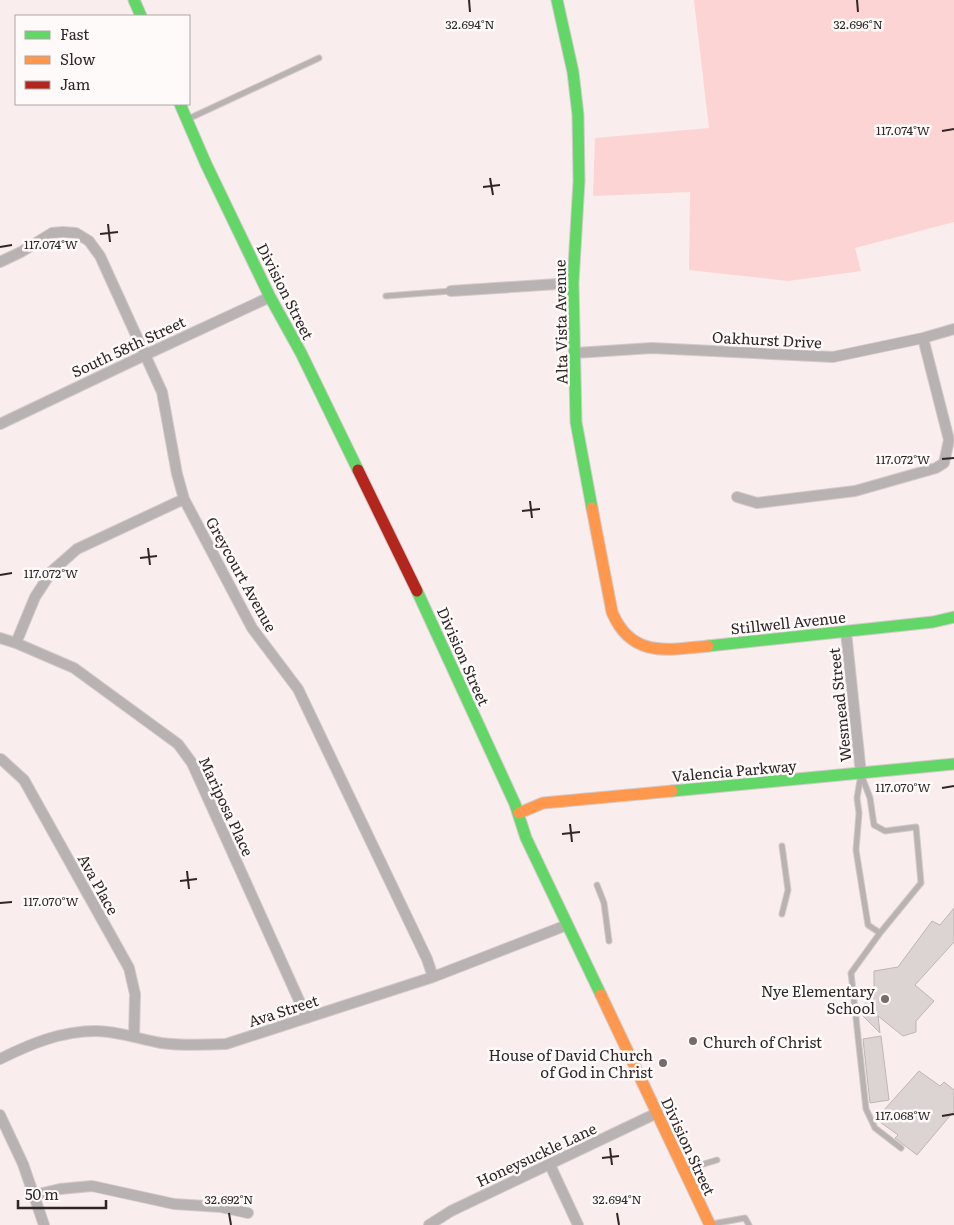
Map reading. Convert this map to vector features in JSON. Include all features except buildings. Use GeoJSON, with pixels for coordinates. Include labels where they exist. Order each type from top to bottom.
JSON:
{"type":"FeatureCollection","features":[{"type":"Feature","properties":{"kind":"main road"},"geometry":{"type":"LineString","coordinates":[[134,0],[141,15]]}},
{"type":"Feature","properties":{"kind":"main road","name":"Alta Vista Avenue"},"geometry":{"type":"LineString","coordinates":[[557,0],[573,72],[578,115],[579,181],[573,283],[576,422],[612,612],[616,624],[628,638]]}},
{"type":"Feature","properties":{"kind":"main road","name":"Division Street"},"geometry":{"type":"LineString","coordinates":[[180,105],[270,297],[301,353],[410,575],[519,813],[526,838],[709,1225]]}},
{"type":"Feature","properties":{"kind":"main road","name":"Stillwell Avenue"},"geometry":{"type":"LineString","coordinates":[[628,638],[645,648],[662,650],[846,632],[933,622],[954,617]]}},
{"type":"Feature","properties":{"kind":"main road","name":"Valencia Parkway"},"geometry":{"type":"LineString","coordinates":[[519,813],[543,803],[954,764]]}},
{"type":"Feature","properties":{"kind":"street","name":"Greycourt Avenue"},"geometry":{"type":"LineString","coordinates":[[0,262],[52,233],[76,234],[89,241],[100,256],[162,392],[177,474],[184,499],[252,628],[298,689],[434,977]]}},
{"type":"Feature","properties":{"kind":"street"},"geometry":{"type":"LineString","coordinates":[[451,292],[573,283]]}},
{"type":"Feature","properties":{"kind":"street","name":"South 58th Street"},"geometry":{"type":"LineString","coordinates":[[0,424],[270,297]]}},
{"type":"Feature","properties":{"kind":"street","name":"Oakhurst Drive"},"geometry":{"type":"LineString","coordinates":[[575,353],[652,348],[833,357],[923,338],[954,329]]}},
{"type":"Feature","properties":{"kind":"street"},"geometry":{"type":"LineString","coordinates":[[736,497],[757,503],[855,491],[936,468],[944,463],[949,440],[923,338]]}},
{"type":"Feature","properties":{"kind":"street"},"geometry":{"type":"LineString","coordinates":[[16,643],[35,597],[52,570],[77,549],[184,499]]}},
{"type":"Feature","properties":{"kind":"street","name":"Wesmead Street"},"geometry":{"type":"LineString","coordinates":[[846,632],[861,774]]}},
{"type":"Feature","properties":{"kind":"street","name":"Mariposa Place"},"geometry":{"type":"LineString","coordinates":[[0,638],[74,668],[178,744],[192,763],[307,1018]]}},
{"type":"Feature","properties":{"kind":"street","name":"Ava Place"},"geometry":{"type":"LineString","coordinates":[[1,759],[24,780],[129,968],[135,994],[134,1037]]}},
{"type":"Feature","properties":{"kind":"street","name":"Ava Street"},"geometry":{"type":"LineString","coordinates":[[0,1059],[21,1048],[60,1034],[97,1031],[161,1043],[192,1046],[226,1044],[434,977],[567,925]]}},
{"type":"Feature","properties":{"kind":"street","name":"Honeysuckle Lane"},"geometry":{"type":"LineString","coordinates":[[429,1225],[451,1211],[656,1113]]}},
{"type":"Feature","properties":{"kind":"street"},"geometry":{"type":"LineString","coordinates":[[0,1115],[23,1164],[44,1225]]}},
{"type":"Feature","properties":{"kind":"street"},"geometry":{"type":"LineString","coordinates":[[550,1165],[578,1225]]}},
{"type":"Feature","properties":{"kind":"street"},"geometry":{"type":"LineString","coordinates":[[34,1195],[60,1189],[92,1186],[174,1204],[221,1207],[248,1213]]}},
{"type":"Feature","properties":{"kind":"lane"},"geometry":{"type":"LineString","coordinates":[[186,120],[319,58]]}},
{"type":"Feature","properties":{"kind":"lane"},"geometry":{"type":"LineString","coordinates":[[386,296],[451,292]]}},
{"type":"Feature","properties":{"kind":"lane"},"geometry":{"type":"LineString","coordinates":[[861,774],[857,798],[859,813],[856,850],[868,925],[880,933]]}},
{"type":"Feature","properties":{"kind":"lane"},"geometry":{"type":"LineString","coordinates":[[861,774],[870,798],[874,825],[885,831],[916,827],[922,883],[880,933],[851,972],[866,1109],[875,1128],[901,1148]]}},
{"type":"Feature","properties":{"kind":"lane"},"geometry":{"type":"LineString","coordinates":[[782,846],[788,890],[782,914]]}},
{"type":"Feature","properties":{"kind":"lane"},"geometry":{"type":"LineString","coordinates":[[597,885],[604,903],[609,941]]}},
{"type":"Feature","properties":{"kind":"lane"},"geometry":{"type":"LineString","coordinates":[[684,1170],[717,1160]]}},
{"type":"Feature","properties":{"kind":"lane"},"geometry":{"type":"LineString","coordinates":[[709,1225],[745,1218],[749,1225]]}},
{"type":"Feature","properties":{"kind":"shaded area"},"geometry":{"type":"Polygon","coordinates":[[[694,0],[954,0],[954,222],[855,248],[861,271],[788,281],[689,270],[690,192],[593,196],[595,138],[709,128],[694,0]]]}},
{"type":"Feature","properties":{"kind":"traffic: fast"},"geometry":{"type":"LineString","coordinates":[[134,0],[141,15]]}},
{"type":"Feature","properties":{"kind":"traffic: fast"},"geometry":{"type":"LineString","coordinates":[[557,0],[573,72],[578,115],[579,181],[573,283],[576,422],[592,508]]}},
{"type":"Feature","properties":{"kind":"traffic: fast"},"geometry":{"type":"LineString","coordinates":[[180,105],[206,164],[270,297],[301,353],[358,470]]}},
{"type":"Feature","properties":{"kind":"traffic: fast"},"geometry":{"type":"LineString","coordinates":[[417,591],[515,804],[526,838],[601,995]]}},
{"type":"Feature","properties":{"kind":"traffic: fast"},"geometry":{"type":"LineString","coordinates":[[708,646],[933,622],[954,617]]}},
{"type":"Feature","properties":{"kind":"traffic: fast"},"geometry":{"type":"LineString","coordinates":[[672,791],[954,764]]}},
{"type":"Feature","properties":{"kind":"traffic: slow"},"geometry":{"type":"LineString","coordinates":[[592,508],[612,612],[620,627],[629,637],[640,644],[652,648],[678,649],[708,646]]}},
{"type":"Feature","properties":{"kind":"traffic: slow"},"geometry":{"type":"LineString","coordinates":[[519,813],[543,803],[672,791]]}},
{"type":"Feature","properties":{"kind":"traffic: slow"},"geometry":{"type":"LineString","coordinates":[[601,995],[710,1225]]}},
{"type":"Feature","properties":{"kind":"traffic: jam"},"geometry":{"type":"LineString","coordinates":[[358,470],[417,591]]}},
{"type":"Feature","properties":{"kind":"place","name":"Nye Elementary School"},"geometry":{"type":"Point","coordinates":[885,999]}},
{"type":"Feature","properties":{"kind":"place","name":"Church of Christ"},"geometry":{"type":"Point","coordinates":[693,1041]}},
{"type":"Feature","properties":{"kind":"place","name":"House of David Church of God in Christ"},"geometry":{"type":"Point","coordinates":[663,1063]}}]}
